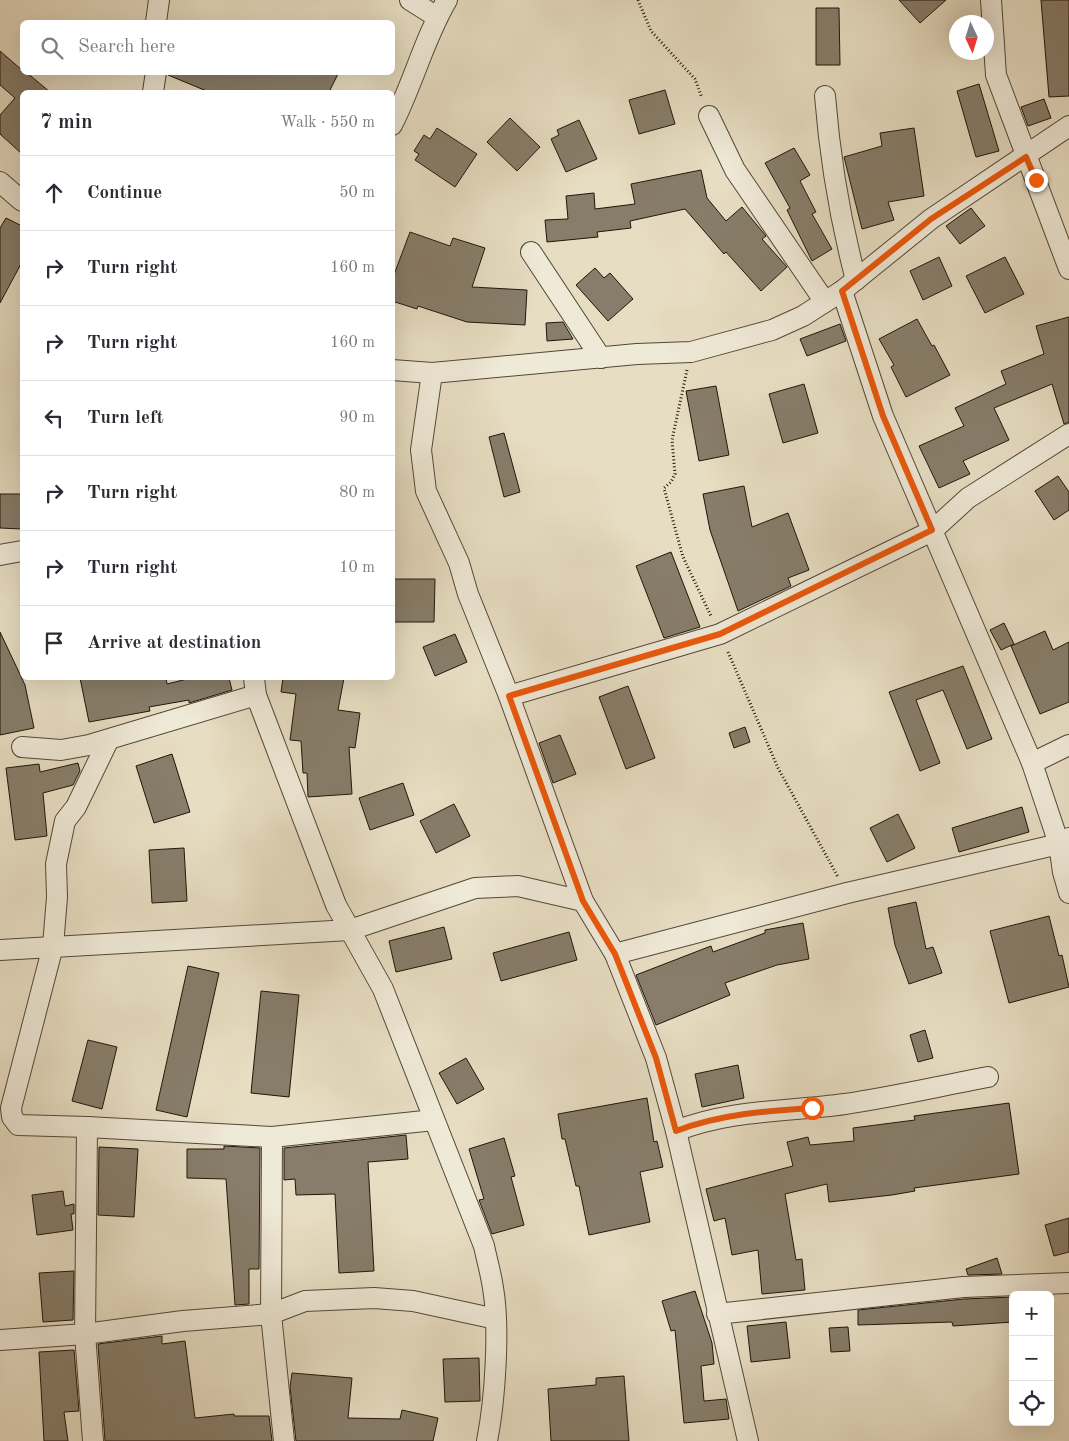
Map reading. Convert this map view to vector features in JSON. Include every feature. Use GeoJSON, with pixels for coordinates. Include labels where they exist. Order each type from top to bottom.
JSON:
{"type":"FeatureCollection","features":[{"type":"Feature","properties":{"kind":"street"},"geometry":{"type":"LineString","coordinates":[[156,20],[159,0]]}},
{"type":"Feature","properties":{"kind":"street"},"geometry":{"type":"LineString","coordinates":[[410,0],[437,17]]}},
{"type":"Feature","properties":{"kind":"street"},"geometry":{"type":"LineString","coordinates":[[395,119],[406,98],[437,17],[447,0]]}},
{"type":"Feature","properties":{"kind":"street"},"geometry":{"type":"LineString","coordinates":[[991,0],[996,76],[1069,269]]}},
{"type":"Feature","properties":{"kind":"street"},"geometry":{"type":"LineString","coordinates":[[153,90],[156,75]]}},
{"type":"Feature","properties":{"kind":"street"},"geometry":{"type":"LineString","coordinates":[[825,96],[829,152],[849,286],[883,416],[1064,841],[1063,872],[1069,892]]}},
{"type":"Feature","properties":{"kind":"street"},"geometry":{"type":"LineString","coordinates":[[709,116],[735,170],[825,302]]}},
{"type":"Feature","properties":{"kind":"street"},"geometry":{"type":"LineString","coordinates":[[395,370],[432,373],[691,352],[772,330],[803,316],[849,286],[931,219],[1026,157],[1069,126]]}},
{"type":"Feature","properties":{"kind":"street"},"geometry":{"type":"LineString","coordinates":[[0,182],[20,199]]}},
{"type":"Feature","properties":{"kind":"street"},"geometry":{"type":"LineString","coordinates":[[531,252],[600,358]]}},
{"type":"Feature","properties":{"kind":"street"},"geometry":{"type":"LineString","coordinates":[[432,373],[421,450],[426,490],[459,563],[468,594],[509,696],[583,901],[615,954],[656,1058],[676,1131],[748,1441]]}},
{"type":"Feature","properties":{"kind":"street"},"geometry":{"type":"LineString","coordinates":[[509,696],[720,634],[932,530],[968,498],[1069,434]]}},
{"type":"Feature","properties":{"kind":"street"},"geometry":{"type":"LineString","coordinates":[[0,555],[20,551]]}},
{"type":"Feature","properties":{"kind":"street"},"geometry":{"type":"LineString","coordinates":[[22,747],[61,750],[108,741],[255,686],[336,905],[383,989],[484,1246],[494,1288],[496,1319],[490,1424],[487,1441]]}},
{"type":"Feature","properties":{"kind":"street"},"geometry":{"type":"LineString","coordinates":[[108,741],[76,808],[65,821],[56,864],[57,897],[53,946],[11,1108],[12,1118],[18,1125],[272,1137],[434,1120]]}},
{"type":"Feature","properties":{"kind":"street"},"geometry":{"type":"LineString","coordinates":[[1032,763],[1069,745]]}},
{"type":"Feature","properties":{"kind":"street"},"geometry":{"type":"LineString","coordinates":[[615,954],[847,893],[1064,841]]}},
{"type":"Feature","properties":{"kind":"street"},"geometry":{"type":"LineString","coordinates":[[0,950],[350,930],[475,888],[518,886],[583,901]]}},
{"type":"Feature","properties":{"kind":"street"},"geometry":{"type":"LineString","coordinates":[[676,1131],[694,1124],[752,1112],[846,1104],[988,1077]]}},
{"type":"Feature","properties":{"kind":"street"},"geometry":{"type":"LineString","coordinates":[[87,1127],[86,1334],[93,1441]]}},
{"type":"Feature","properties":{"kind":"street"},"geometry":{"type":"LineString","coordinates":[[272,1137],[271,1314],[284,1441]]}},
{"type":"Feature","properties":{"kind":"street"},"geometry":{"type":"LineString","coordinates":[[718,1314],[963,1288],[1069,1283]]}},
{"type":"Feature","properties":{"kind":"street"},"geometry":{"type":"LineString","coordinates":[[0,1340],[86,1334],[183,1321],[271,1314],[305,1301],[374,1298],[413,1301],[496,1319]]}},
{"type":"Feature","properties":{"kind":"path"},"geometry":{"type":"LineString","coordinates":[[638,0],[651,31],[695,79],[709,116]]}},
{"type":"Feature","properties":{"kind":"building"},"geometry":{"type":"Polygon","coordinates":[[[899,0],[946,0],[920,23],[899,0]]]}},
{"type":"Feature","properties":{"kind":"building"},"geometry":{"type":"Polygon","coordinates":[[[1041,0],[1069,0],[1069,96],[1049,97],[1041,0]]]}},
{"type":"Feature","properties":{"kind":"building"},"geometry":{"type":"Polygon","coordinates":[[[816,8],[839,8],[840,65],[816,65],[816,8]]]}},
{"type":"Feature","properties":{"kind":"building"},"geometry":{"type":"Polygon","coordinates":[[[0,51],[20,68],[20,75],[30,75],[48,90],[20,90],[20,152],[0,134],[0,115],[15,98],[0,85],[0,51]]]}},
{"type":"Feature","properties":{"kind":"building"},"geometry":{"type":"Polygon","coordinates":[[[168,75],[338,75],[330,90],[204,90],[168,75]]]}},
{"type":"Feature","properties":{"kind":"building"},"geometry":{"type":"Polygon","coordinates":[[[979,84],[999,151],[976,157],[957,91],[979,84]]]}},
{"type":"Feature","properties":{"kind":"building"},"geometry":{"type":"Polygon","coordinates":[[[665,90],[675,124],[639,134],[629,100],[665,90]]]}},
{"type":"Feature","properties":{"kind":"building"},"geometry":{"type":"Polygon","coordinates":[[[1044,99],[1051,118],[1028,126],[1021,107],[1044,99]]]}},
{"type":"Feature","properties":{"kind":"building"},"geometry":{"type":"Polygon","coordinates":[[[510,118],[540,147],[517,171],[487,142],[510,118]]]}},
{"type":"Feature","properties":{"kind":"building"},"geometry":{"type":"Polygon","coordinates":[[[579,120],[597,159],[566,172],[551,139],[559,135],[557,130],[579,120]]]}},
{"type":"Feature","properties":{"kind":"building"},"geometry":{"type":"Polygon","coordinates":[[[437,128],[477,154],[455,187],[415,160],[419,154],[414,151],[424,135],[430,139],[437,128]]]}},
{"type":"Feature","properties":{"kind":"building"},"geometry":{"type":"Polygon","coordinates":[[[914,128],[924,196],[888,202],[894,220],[862,229],[844,157],[882,146],[880,133],[914,128]]]}},
{"type":"Feature","properties":{"kind":"building"},"geometry":{"type":"Polygon","coordinates":[[[794,148],[810,175],[800,181],[816,212],[812,214],[832,249],[812,261],[787,210],[790,208],[765,163],[794,148]]]}},
{"type":"Feature","properties":{"kind":"building"},"geometry":{"type":"Polygon","coordinates":[[[701,170],[707,198],[726,221],[742,207],[766,236],[762,239],[787,267],[761,291],[726,252],[724,254],[685,209],[630,221],[631,228],[597,232],[598,237],[547,242],[545,220],[568,219],[566,196],[594,193],[595,209],[635,204],[631,184],[701,170]]]}},
{"type":"Feature","properties":{"kind":"building"},"geometry":{"type":"Polygon","coordinates":[[[971,208],[985,226],[960,244],[946,226],[971,208]]]}},
{"type":"Feature","properties":{"kind":"building"},"geometry":{"type":"Polygon","coordinates":[[[6,218],[20,225],[20,266],[0,303],[0,228],[6,218]]]}},
{"type":"Feature","properties":{"kind":"building"},"geometry":{"type":"Polygon","coordinates":[[[410,232],[450,246],[453,238],[485,248],[472,287],[527,290],[525,325],[467,322],[418,306],[417,309],[395,302],[395,272],[410,232]]]}},
{"type":"Feature","properties":{"kind":"building"},"geometry":{"type":"Polygon","coordinates":[[[939,257],[952,286],[923,300],[910,271],[939,257]]]}},
{"type":"Feature","properties":{"kind":"building"},"geometry":{"type":"Polygon","coordinates":[[[1005,257],[1024,294],[985,313],[966,276],[1005,257]]]}},
{"type":"Feature","properties":{"kind":"building"},"geometry":{"type":"Polygon","coordinates":[[[595,268],[604,278],[610,273],[633,299],[608,321],[576,285],[595,268]]]}},
{"type":"Feature","properties":{"kind":"building"},"geometry":{"type":"Polygon","coordinates":[[[1069,317],[1069,422],[1064,424],[1052,384],[994,408],[1009,440],[963,461],[970,474],[939,488],[919,446],[964,426],[955,408],[1006,384],[1001,371],[1044,354],[1036,326],[1069,317]]]}},
{"type":"Feature","properties":{"kind":"building"},"geometry":{"type":"Polygon","coordinates":[[[917,319],[950,375],[906,397],[891,367],[894,365],[879,339],[917,319]]]}},
{"type":"Feature","properties":{"kind":"building"},"geometry":{"type":"Polygon","coordinates":[[[563,322],[573,339],[547,341],[546,323],[563,322]]]}},
{"type":"Feature","properties":{"kind":"building"},"geometry":{"type":"Polygon","coordinates":[[[840,324],[846,341],[807,356],[800,339],[840,324]]]}},
{"type":"Feature","properties":{"kind":"building"},"geometry":{"type":"Polygon","coordinates":[[[804,384],[818,433],[783,443],[769,394],[804,384]]]}},
{"type":"Feature","properties":{"kind":"building"},"geometry":{"type":"Polygon","coordinates":[[[716,386],[729,455],[699,461],[686,391],[716,386]]]}},
{"type":"Feature","properties":{"kind":"building"},"geometry":{"type":"Polygon","coordinates":[[[504,433],[520,492],[504,497],[489,437],[504,433]]]}},
{"type":"Feature","properties":{"kind":"building"},"geometry":{"type":"Polygon","coordinates":[[[1058,476],[1069,492],[1069,510],[1054,520],[1035,491],[1058,476]]]}},
{"type":"Feature","properties":{"kind":"building"},"geometry":{"type":"Polygon","coordinates":[[[744,486],[752,527],[788,513],[809,570],[788,578],[791,586],[738,611],[710,530],[703,494],[744,486]]]}},
{"type":"Feature","properties":{"kind":"building"},"geometry":{"type":"Polygon","coordinates":[[[0,494],[20,494],[20,529],[0,528],[0,494]]]}},
{"type":"Feature","properties":{"kind":"building"},"geometry":{"type":"Polygon","coordinates":[[[671,552],[700,627],[664,638],[636,566],[671,552]]]}},
{"type":"Feature","properties":{"kind":"building"},"geometry":{"type":"Polygon","coordinates":[[[395,579],[435,579],[434,622],[395,622],[395,579]]]}},
{"type":"Feature","properties":{"kind":"building"},"geometry":{"type":"Polygon","coordinates":[[[1004,623],[1014,644],[1001,650],[990,630],[1004,623]]]}},
{"type":"Feature","properties":{"kind":"building"},"geometry":{"type":"Polygon","coordinates":[[[1045,631],[1053,650],[1069,642],[1069,702],[1040,714],[1011,646],[1045,631]]]}},
{"type":"Feature","properties":{"kind":"building"},"geometry":{"type":"Polygon","coordinates":[[[0,632],[20,674],[20,680],[23,680],[25,685],[34,728],[0,735],[0,632]]]}},
{"type":"Feature","properties":{"kind":"building"},"geometry":{"type":"Polygon","coordinates":[[[455,634],[467,662],[435,676],[423,647],[455,634]]]}},
{"type":"Feature","properties":{"kind":"building"},"geometry":{"type":"Polygon","coordinates":[[[963,666],[992,739],[967,749],[943,690],[916,700],[940,763],[920,771],[889,692],[963,666]]]}},
{"type":"Feature","properties":{"kind":"building"},"geometry":{"type":"Polygon","coordinates":[[[80,680],[166,680],[167,684],[183,680],[230,680],[232,690],[189,703],[189,700],[149,707],[150,711],[89,722],[80,680]]]}},
{"type":"Feature","properties":{"kind":"building"},"geometry":{"type":"Polygon","coordinates":[[[283,680],[344,680],[338,710],[360,713],[355,748],[349,747],[352,794],[308,797],[307,773],[303,773],[301,741],[290,740],[296,694],[281,692],[283,680]]]}},
{"type":"Feature","properties":{"kind":"building"},"geometry":{"type":"Polygon","coordinates":[[[628,686],[655,758],[626,769],[599,697],[628,686]]]}},
{"type":"Feature","properties":{"kind":"building"},"geometry":{"type":"Polygon","coordinates":[[[745,727],[750,742],[734,748],[729,733],[745,727]]]}},
{"type":"Feature","properties":{"kind":"building"},"geometry":{"type":"Polygon","coordinates":[[[560,735],[576,774],[553,783],[539,743],[560,735]]]}},
{"type":"Feature","properties":{"kind":"building"},"geometry":{"type":"Polygon","coordinates":[[[172,754],[190,812],[154,823],[136,766],[172,754]]]}},
{"type":"Feature","properties":{"kind":"building"},"geometry":{"type":"Polygon","coordinates":[[[78,763],[80,771],[73,785],[43,793],[47,836],[15,840],[6,768],[39,764],[40,772],[78,763]]]}},
{"type":"Feature","properties":{"kind":"building"},"geometry":{"type":"Polygon","coordinates":[[[403,783],[414,815],[370,830],[359,798],[403,783]]]}},
{"type":"Feature","properties":{"kind":"building"},"geometry":{"type":"Polygon","coordinates":[[[454,804],[470,836],[436,853],[420,821],[454,804]]]}},
{"type":"Feature","properties":{"kind":"building"},"geometry":{"type":"Polygon","coordinates":[[[1022,807],[1029,832],[959,852],[952,828],[1022,807]]]}},
{"type":"Feature","properties":{"kind":"building"},"geometry":{"type":"Polygon","coordinates":[[[898,814],[915,848],[887,862],[870,828],[898,814]]]}},
{"type":"Feature","properties":{"kind":"building"},"geometry":{"type":"Polygon","coordinates":[[[184,848],[187,901],[152,903],[149,850],[184,848]]]}},
{"type":"Feature","properties":{"kind":"building"},"geometry":{"type":"Polygon","coordinates":[[[916,902],[926,949],[933,947],[942,973],[909,984],[895,945],[888,908],[916,902]]]}},
{"type":"Feature","properties":{"kind":"building"},"geometry":{"type":"Polygon","coordinates":[[[1049,916],[1059,956],[1062,955],[1069,987],[1009,1003],[990,931],[1049,916]]]}},
{"type":"Feature","properties":{"kind":"building"},"geometry":{"type":"Polygon","coordinates":[[[803,923],[809,959],[777,965],[725,983],[730,995],[656,1025],[636,975],[711,946],[713,952],[765,933],[765,930],[803,923]]]}},
{"type":"Feature","properties":{"kind":"building"},"geometry":{"type":"Polygon","coordinates":[[[444,927],[452,959],[396,972],[389,941],[444,927]]]}},
{"type":"Feature","properties":{"kind":"building"},"geometry":{"type":"Polygon","coordinates":[[[569,932],[577,960],[501,981],[493,953],[569,932]]]}},
{"type":"Feature","properties":{"kind":"building"},"geometry":{"type":"Polygon","coordinates":[[[188,966],[219,973],[187,1117],[156,1110],[188,966]]]}},
{"type":"Feature","properties":{"kind":"building"},"geometry":{"type":"Polygon","coordinates":[[[261,991],[299,995],[289,1097],[251,1093],[261,991]]]}},
{"type":"Feature","properties":{"kind":"building"},"geometry":{"type":"Polygon","coordinates":[[[925,1030],[933,1058],[918,1062],[910,1035],[925,1030]]]}},
{"type":"Feature","properties":{"kind":"building"},"geometry":{"type":"Polygon","coordinates":[[[88,1040],[117,1047],[102,1109],[72,1101],[88,1040]]]}},
{"type":"Feature","properties":{"kind":"building"},"geometry":{"type":"Polygon","coordinates":[[[466,1058],[484,1089],[457,1104],[439,1073],[466,1058]]]}},
{"type":"Feature","properties":{"kind":"building"},"geometry":{"type":"Polygon","coordinates":[[[738,1065],[744,1098],[702,1107],[695,1074],[738,1065]]]}},
{"type":"Feature","properties":{"kind":"building"},"geometry":{"type":"Polygon","coordinates":[[[647,1098],[654,1142],[657,1141],[663,1167],[640,1172],[650,1222],[589,1235],[579,1186],[576,1186],[565,1139],[562,1139],[558,1114],[647,1098]]]}},
{"type":"Feature","properties":{"kind":"building"},"geometry":{"type":"Polygon","coordinates":[[[1009,1103],[1019,1174],[914,1188],[915,1191],[892,1195],[829,1202],[827,1184],[785,1194],[796,1260],[802,1259],[805,1290],[762,1294],[758,1250],[732,1255],[725,1218],[714,1221],[706,1189],[793,1166],[787,1142],[808,1137],[810,1145],[854,1141],[853,1128],[915,1120],[914,1116],[1009,1103]]]}},
{"type":"Feature","properties":{"kind":"building"},"geometry":{"type":"Polygon","coordinates":[[[406,1135],[408,1159],[368,1162],[374,1271],[339,1273],[335,1194],[296,1195],[295,1179],[284,1180],[284,1148],[406,1135]]]}},
{"type":"Feature","properties":{"kind":"building"},"geometry":{"type":"Polygon","coordinates":[[[504,1138],[515,1176],[511,1177],[524,1225],[492,1234],[479,1200],[484,1199],[469,1149],[504,1138]]]}},
{"type":"Feature","properties":{"kind":"building"},"geometry":{"type":"Polygon","coordinates":[[[224,1146],[260,1148],[259,1269],[249,1269],[249,1304],[235,1305],[226,1179],[187,1178],[187,1149],[224,1149],[224,1146]]]}},
{"type":"Feature","properties":{"kind":"building"},"geometry":{"type":"Polygon","coordinates":[[[99,1147],[138,1149],[134,1217],[98,1215],[99,1147]]]}},
{"type":"Feature","properties":{"kind":"building"},"geometry":{"type":"Polygon","coordinates":[[[63,1191],[65,1206],[74,1204],[74,1214],[71,1214],[73,1230],[37,1235],[32,1195],[63,1191]]]}},
{"type":"Feature","properties":{"kind":"building"},"geometry":{"type":"Polygon","coordinates":[[[1069,1218],[1069,1252],[1054,1256],[1045,1225],[1069,1218]]]}},
{"type":"Feature","properties":{"kind":"building"},"geometry":{"type":"Polygon","coordinates":[[[997,1258],[1002,1274],[968,1275],[966,1269],[997,1258]]]}},
{"type":"Feature","properties":{"kind":"building"},"geometry":{"type":"Polygon","coordinates":[[[74,1271],[73,1320],[43,1322],[39,1273],[74,1271]]]}},
{"type":"Feature","properties":{"kind":"building"},"geometry":{"type":"Polygon","coordinates":[[[695,1291],[712,1343],[714,1364],[701,1366],[704,1401],[726,1399],[729,1419],[684,1423],[675,1330],[671,1331],[662,1301],[695,1291]]]}},
{"type":"Feature","properties":{"kind":"building"},"geometry":{"type":"Polygon","coordinates":[[[1009,1297],[1009,1322],[953,1326],[952,1322],[858,1325],[858,1310],[964,1299],[1009,1297]]]}},
{"type":"Feature","properties":{"kind":"building"},"geometry":{"type":"Polygon","coordinates":[[[786,1322],[790,1358],[751,1362],[747,1326],[786,1322]]]}},
{"type":"Feature","properties":{"kind":"building"},"geometry":{"type":"Polygon","coordinates":[[[848,1327],[850,1351],[831,1352],[829,1328],[848,1327]]]}},
{"type":"Feature","properties":{"kind":"building"},"geometry":{"type":"Polygon","coordinates":[[[162,1336],[162,1344],[185,1341],[195,1418],[234,1414],[234,1416],[269,1416],[272,1441],[105,1441],[98,1344],[162,1336]]]}},
{"type":"Feature","properties":{"kind":"building"},"geometry":{"type":"Polygon","coordinates":[[[74,1350],[79,1411],[64,1412],[68,1441],[44,1441],[39,1352],[74,1350]]]}},
{"type":"Feature","properties":{"kind":"building"},"geometry":{"type":"Polygon","coordinates":[[[479,1358],[480,1401],[445,1402],[443,1359],[479,1358]]]}},
{"type":"Feature","properties":{"kind":"building"},"geometry":{"type":"Polygon","coordinates":[[[292,1373],[352,1378],[348,1418],[400,1419],[402,1410],[438,1418],[433,1441],[296,1441],[290,1387],[292,1373]]]}},
{"type":"Feature","properties":{"kind":"building"},"geometry":{"type":"Polygon","coordinates":[[[624,1376],[629,1441],[551,1441],[548,1389],[596,1385],[596,1378],[624,1376]]]}},
{"type":"Feature","properties":{"kind":"route"},"geometry":{"type":"LineString","coordinates":[[812,1108],[752,1112],[694,1124],[676,1131],[656,1058],[615,954],[583,901],[509,696],[720,634],[932,530],[883,416],[842,291],[931,219],[1026,157],[1036,180]]}}]}
